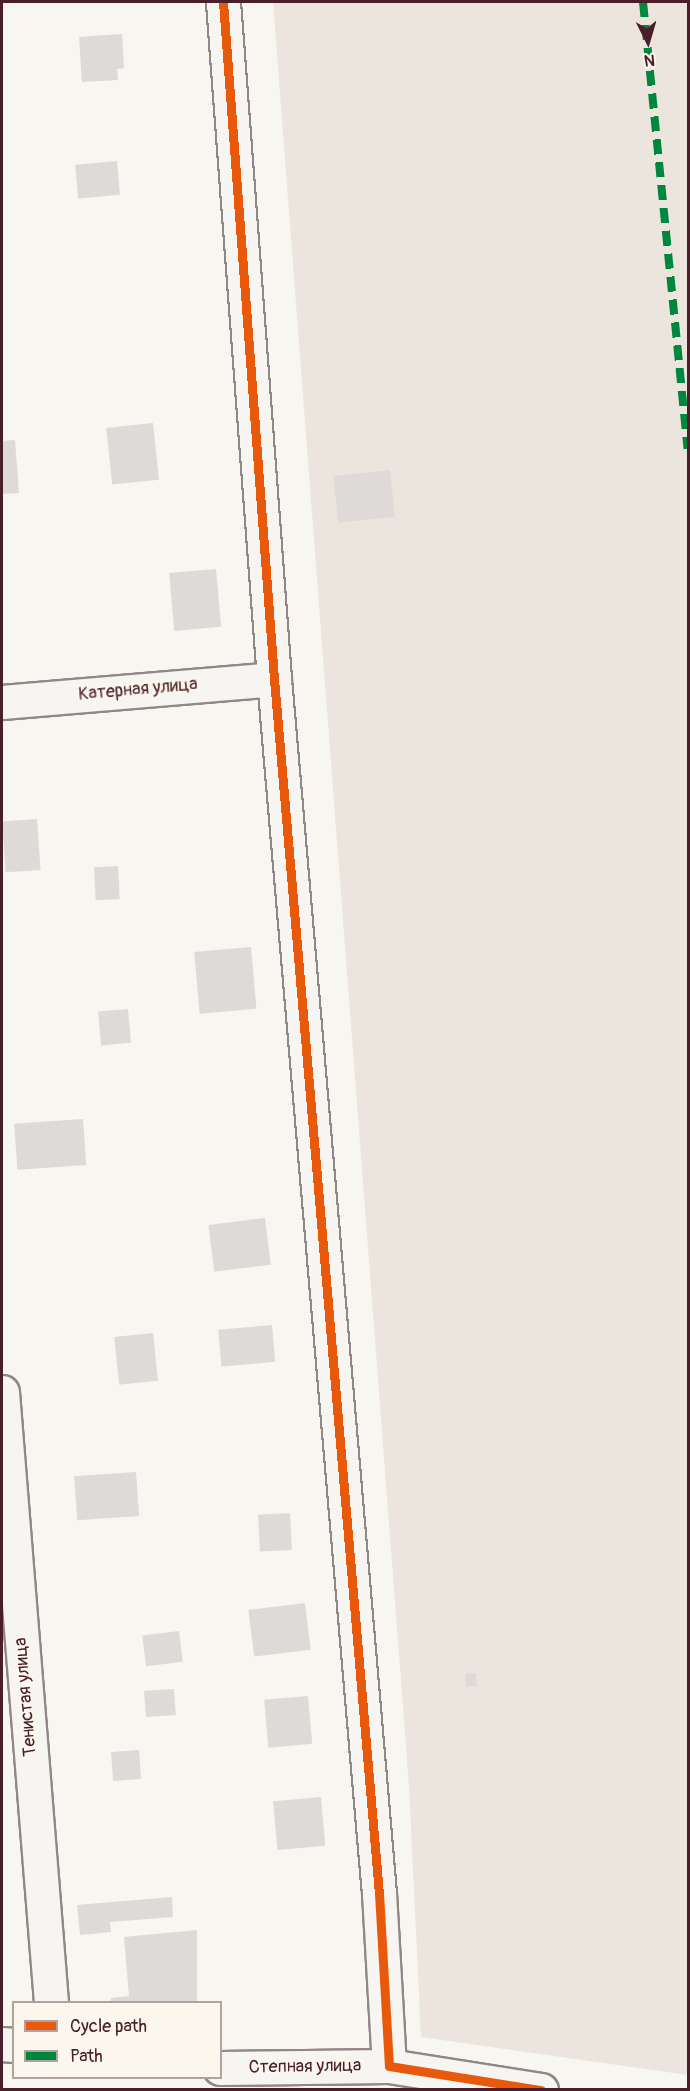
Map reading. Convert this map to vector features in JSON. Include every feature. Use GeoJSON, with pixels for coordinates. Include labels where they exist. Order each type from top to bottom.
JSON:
{"type":"FeatureCollection","features":[{"type":"Feature","properties":{"kind":"street"},"geometry":{"type":"LineString","coordinates":[[223,2],[274,679],[377,1869],[389,2066]]}},
{"type":"Feature","properties":{"kind":"street","name":"Катерная улица"},"geometry":{"type":"LineString","coordinates":[[2,702],[274,679]]}},
{"type":"Feature","properties":{"kind":"street","name":"Тенистая улица"},"geometry":{"type":"LineString","coordinates":[[2,1392],[51,2001]]}},
{"type":"Feature","properties":{"kind":"street","name":"Степная улица"},"geometry":{"type":"LineString","coordinates":[[222,2068],[389,2066],[541,2090]]}},
{"type":"Feature","properties":{"kind":"shaded area"},"geometry":{"type":"Polygon","coordinates":[[[273,2],[688,2],[688,2075],[421,2037],[409,1786],[273,2]]]}},
{"type":"Feature","properties":{"kind":"building"},"geometry":{"type":"Polygon","coordinates":[[[122,34],[124,68],[117,69],[118,80],[82,82],[79,37],[122,34]]]}},
{"type":"Feature","properties":{"kind":"building"},"geometry":{"type":"Polygon","coordinates":[[[117,161],[120,195],[78,199],[75,165],[117,161]]]}},
{"type":"Feature","properties":{"kind":"building"},"geometry":{"type":"Polygon","coordinates":[[[153,423],[159,480],[112,485],[106,428],[153,423]]]}},
{"type":"Feature","properties":{"kind":"building"},"geometry":{"type":"Polygon","coordinates":[[[15,440],[19,493],[2,494],[2,441],[15,440]]]}},
{"type":"Feature","properties":{"kind":"building"},"geometry":{"type":"Polygon","coordinates":[[[390,470],[395,517],[338,523],[333,476],[390,470]]]}},
{"type":"Feature","properties":{"kind":"building"},"geometry":{"type":"Polygon","coordinates":[[[216,569],[221,627],[174,631],[169,573],[216,569]]]}},
{"type":"Feature","properties":{"kind":"building"},"geometry":{"type":"Polygon","coordinates":[[[37,819],[41,870],[6,872],[2,821],[37,819]]]}},
{"type":"Feature","properties":{"kind":"building"},"geometry":{"type":"Polygon","coordinates":[[[118,866],[120,899],[96,900],[94,867],[118,866]]]}},
{"type":"Feature","properties":{"kind":"building"},"geometry":{"type":"Polygon","coordinates":[[[251,947],[256,1009],[200,1014],[194,952],[251,947]]]}},
{"type":"Feature","properties":{"kind":"building"},"geometry":{"type":"Polygon","coordinates":[[[128,1009],[131,1043],[101,1045],[98,1012],[128,1009]]]}},
{"type":"Feature","properties":{"kind":"building"},"geometry":{"type":"Polygon","coordinates":[[[83,1119],[86,1165],[17,1170],[14,1124],[83,1119]]]}},
{"type":"Feature","properties":{"kind":"building"},"geometry":{"type":"Polygon","coordinates":[[[265,1218],[271,1265],[214,1272],[208,1225],[265,1218]]]}},
{"type":"Feature","properties":{"kind":"building"},"geometry":{"type":"Polygon","coordinates":[[[272,1325],[275,1362],[221,1367],[218,1330],[272,1325]]]}},
{"type":"Feature","properties":{"kind":"building"},"geometry":{"type":"Polygon","coordinates":[[[153,1333],[158,1381],[119,1385],[114,1337],[153,1333]]]}},
{"type":"Feature","properties":{"kind":"building"},"geometry":{"type":"Polygon","coordinates":[[[136,1472],[139,1516],[77,1520],[74,1476],[136,1472]]]}},
{"type":"Feature","properties":{"kind":"building"},"geometry":{"type":"Polygon","coordinates":[[[290,1513],[292,1550],[260,1552],[258,1515],[290,1513]]]}},
{"type":"Feature","properties":{"kind":"building"},"geometry":{"type":"Polygon","coordinates":[[[305,1603],[311,1650],[254,1657],[248,1610],[305,1603]]]}},
{"type":"Feature","properties":{"kind":"building"},"geometry":{"type":"Polygon","coordinates":[[[179,1631],[183,1662],[146,1666],[142,1636],[179,1631]]]}},
{"type":"Feature","properties":{"kind":"building"},"geometry":{"type":"Polygon","coordinates":[[[476,1673],[477,1686],[466,1687],[465,1674],[476,1673]]]}},
{"type":"Feature","properties":{"kind":"building"},"geometry":{"type":"Polygon","coordinates":[[[174,1689],[176,1715],[146,1717],[144,1691],[174,1689]]]}},
{"type":"Feature","properties":{"kind":"building"},"geometry":{"type":"Polygon","coordinates":[[[308,1696],[312,1744],[268,1748],[264,1700],[308,1696]]]}},
{"type":"Feature","properties":{"kind":"building"},"geometry":{"type":"Polygon","coordinates":[[[139,1750],[141,1779],[113,1781],[111,1752],[139,1750]]]}},
{"type":"Feature","properties":{"kind":"building"},"geometry":{"type":"Polygon","coordinates":[[[321,1797],[325,1846],[277,1850],[273,1801],[321,1797]]]}},
{"type":"Feature","properties":{"kind":"building"},"geometry":{"type":"Polygon","coordinates":[[[172,1897],[173,1917],[110,1922],[111,1932],[80,1935],[77,1905],[172,1897]]]}},
{"type":"Feature","properties":{"kind":"building"},"geometry":{"type":"Polygon","coordinates":[[[197,1930],[197,2001],[111,2001],[111,1998],[129,1996],[124,1937],[197,1930]]]}},
{"type":"Feature","properties":{"kind":"marked path"},"geometry":{"type":"LineString","coordinates":[[643,2],[688,449]]}},
{"type":"Feature","properties":{"kind":"cycle path"},"geometry":{"type":"LineString","coordinates":[[223,2],[274,679],[379,1893],[389,2066],[541,2090]]}}]}
